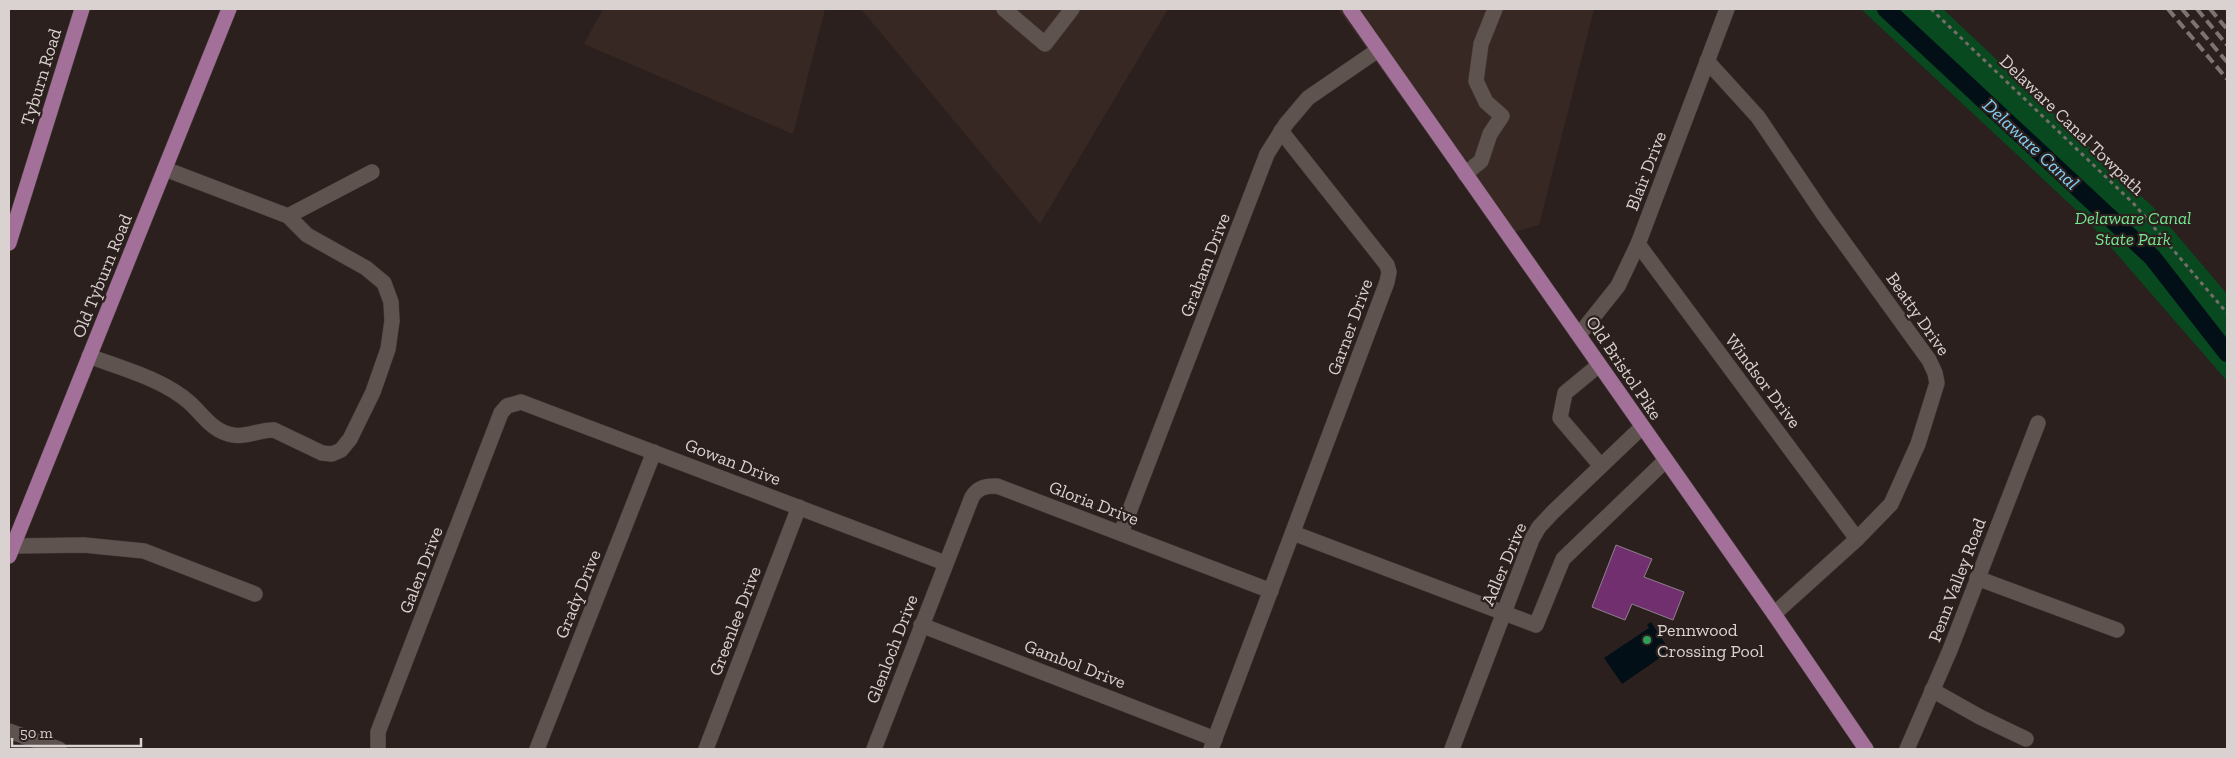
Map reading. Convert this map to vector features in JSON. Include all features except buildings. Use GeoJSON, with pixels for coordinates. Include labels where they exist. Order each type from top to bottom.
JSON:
{"type":"FeatureCollection","features":[{"type":"Feature","properties":{"kind":"main road","name":"Tyburn Road"},"geometry":{"type":"LineString","coordinates":[[9,243],[82,9]]}},
{"type":"Feature","properties":{"kind":"main road","name":"Old Tyburn Road"},"geometry":{"type":"LineString","coordinates":[[11,551],[229,9]]}},
{"type":"Feature","properties":{"kind":"main road","name":"Old Bristol Pike"},"geometry":{"type":"LineString","coordinates":[[1350,9],[1579,334],[1866,749]]}},
{"type":"Feature","properties":{"kind":"street"},"geometry":{"type":"LineString","coordinates":[[1004,9],[1045,44],[1072,9]]}},
{"type":"Feature","properties":{"kind":"street"},"geometry":{"type":"LineString","coordinates":[[1466,174],[1480,161],[1490,134],[1502,116],[1486,102],[1476,81],[1481,44],[1496,9]]}},
{"type":"Feature","properties":{"kind":"street","name":"Blair Drive"},"geometry":{"type":"LineString","coordinates":[[1579,334],[1618,286],[1638,244],[1728,9]]}},
{"type":"Feature","properties":{"kind":"street","name":"Graham Drive"},"geometry":{"type":"LineString","coordinates":[[1121,533],[1267,154],[1281,131],[1308,98],[1378,50]]}},
{"type":"Feature","properties":{"kind":"street","name":"Beatty Drive"},"geometry":{"type":"LineString","coordinates":[[1708,61],[1758,117],[1936,372],[1937,383],[1918,444],[1891,504],[1857,539],[1774,614]]}},
{"type":"Feature","properties":{"kind":"street","name":"Garner Drive"},"geometry":{"type":"LineString","coordinates":[[1213,744],[1387,282],[1389,272],[1387,265],[1281,131]]}},
{"type":"Feature","properties":{"kind":"street"},"geometry":{"type":"LineString","coordinates":[[89,356],[175,391],[207,421],[232,435],[274,430],[322,453],[332,454],[341,450],[359,423],[373,392],[388,349],[392,321],[391,302],[384,283],[366,268],[307,235],[288,216],[165,170]]}},
{"type":"Feature","properties":{"kind":"street"},"geometry":{"type":"LineString","coordinates":[[288,216],[372,172]]}},
{"type":"Feature","properties":{"kind":"street","name":"Windsor Drive"},"geometry":{"type":"LineString","coordinates":[[1638,244],[1857,539]]}},
{"type":"Feature","properties":{"kind":"street"},"geometry":{"type":"LineString","coordinates":[[1599,365],[1565,393],[1560,418],[1601,466]]}},
{"type":"Feature","properties":{"kind":"street","name":"Gowan Drive"},"geometry":{"type":"LineString","coordinates":[[507,406],[521,402],[945,562]]}},
{"type":"Feature","properties":{"kind":"street","name":"Galen Drive"},"geometry":{"type":"LineString","coordinates":[[378,749],[378,732],[501,413],[507,406]]}},
{"type":"Feature","properties":{"kind":"street","name":"Penn Valley Road"},"geometry":{"type":"LineString","coordinates":[[1907,749],[2038,423]]}},
{"type":"Feature","properties":{"kind":"street","name":"Adler Drive"},"geometry":{"type":"LineString","coordinates":[[1452,749],[1532,539],[1539,527],[1642,427]]}},
{"type":"Feature","properties":{"kind":"street","name":"Grady Drive"},"geometry":{"type":"LineString","coordinates":[[537,749],[654,452]]}},
{"type":"Feature","properties":{"kind":"street"},"geometry":{"type":"LineString","coordinates":[[1293,533],[1536,625],[1564,559],[1666,460]]}},
{"type":"Feature","properties":{"kind":"street","name":"Gloria Drive"},"geometry":{"type":"LineString","coordinates":[[945,562],[972,497],[979,489],[985,486],[997,486],[1271,591]]}},
{"type":"Feature","properties":{"kind":"street","name":"Greenlee Drive"},"geometry":{"type":"LineString","coordinates":[[706,749],[799,507]]}},
{"type":"Feature","properties":{"kind":"street"},"geometry":{"type":"LineString","coordinates":[[11,551],[84,546],[144,551],[255,594]]}},
{"type":"Feature","properties":{"kind":"street","name":"Glenloch Drive"},"geometry":{"type":"LineString","coordinates":[[874,749],[945,562]]}},
{"type":"Feature","properties":{"kind":"street"},"geometry":{"type":"LineString","coordinates":[[1977,578],[2117,630]]}},
{"type":"Feature","properties":{"kind":"street","name":"Gambol Drive"},"geometry":{"type":"LineString","coordinates":[[922,625],[1213,744]]}},
{"type":"Feature","properties":{"kind":"street"},"geometry":{"type":"LineString","coordinates":[[1932,690],[1980,717],[2026,739]]}},
{"type":"Feature","properties":{"kind":"street"},"geometry":{"type":"LineString","coordinates":[[9,731],[59,749]]}},
{"type":"Feature","properties":{"kind":"path","name":"Delaware Canal Towpath"},"geometry":{"type":"LineString","coordinates":[[1931,9],[2134,204],[2227,313]]}},
{"type":"Feature","properties":{"kind":"shaded area"},"geometry":{"type":"Polygon","coordinates":[[[603,9],[825,9],[793,134],[584,44],[603,9]]]}},
{"type":"Feature","properties":{"kind":"shaded area"},"geometry":{"type":"Polygon","coordinates":[[[861,9],[1168,9],[1040,224],[861,9]]]}},
{"type":"Feature","properties":{"kind":"shaded area"},"geometry":{"type":"Polygon","coordinates":[[[1338,9],[1594,9],[1539,225],[1501,236],[1338,9]]]}},
{"type":"Feature","properties":{"kind":"shaded area","name":"Pennwood Crossing Pool"},"geometry":{"type":"Polygon","coordinates":[[[1651,622],[1672,654],[1669,656],[1667,653],[1622,684],[1604,658],[1649,628],[1647,625],[1651,622]]]}},
{"type":"Feature","properties":{"kind":"green space","name":"Delaware Canal State Park"},"geometry":{"type":"Polygon","coordinates":[[[1861,9],[1943,9],[2154,208],[2227,294],[2227,381],[2089,222],[1861,9]]]}},
{"type":"Feature","properties":{"kind":"waterway","name":"Delaware Canal"},"geometry":{"type":"LineString","coordinates":[[1886,9],[2152,257],[2227,353]]}},
{"type":"Feature","properties":{"kind":"railway"},"geometry":{"type":"LineString","coordinates":[[2168,9],[2227,79]]}},
{"type":"Feature","properties":{"kind":"railway"},"geometry":{"type":"LineString","coordinates":[[2182,9],[2227,62]]}},
{"type":"Feature","properties":{"kind":"railway"},"geometry":{"type":"LineString","coordinates":[[2197,9],[2227,45]]}},
{"type":"Feature","properties":{"kind":"railway"},"geometry":{"type":"LineString","coordinates":[[2210,9],[2227,29]]}},
{"type":"Feature","properties":{"kind":"place","name":"Pennwood Crossing Pool"},"geometry":{"type":"Point","coordinates":[1647,640]}}]}
